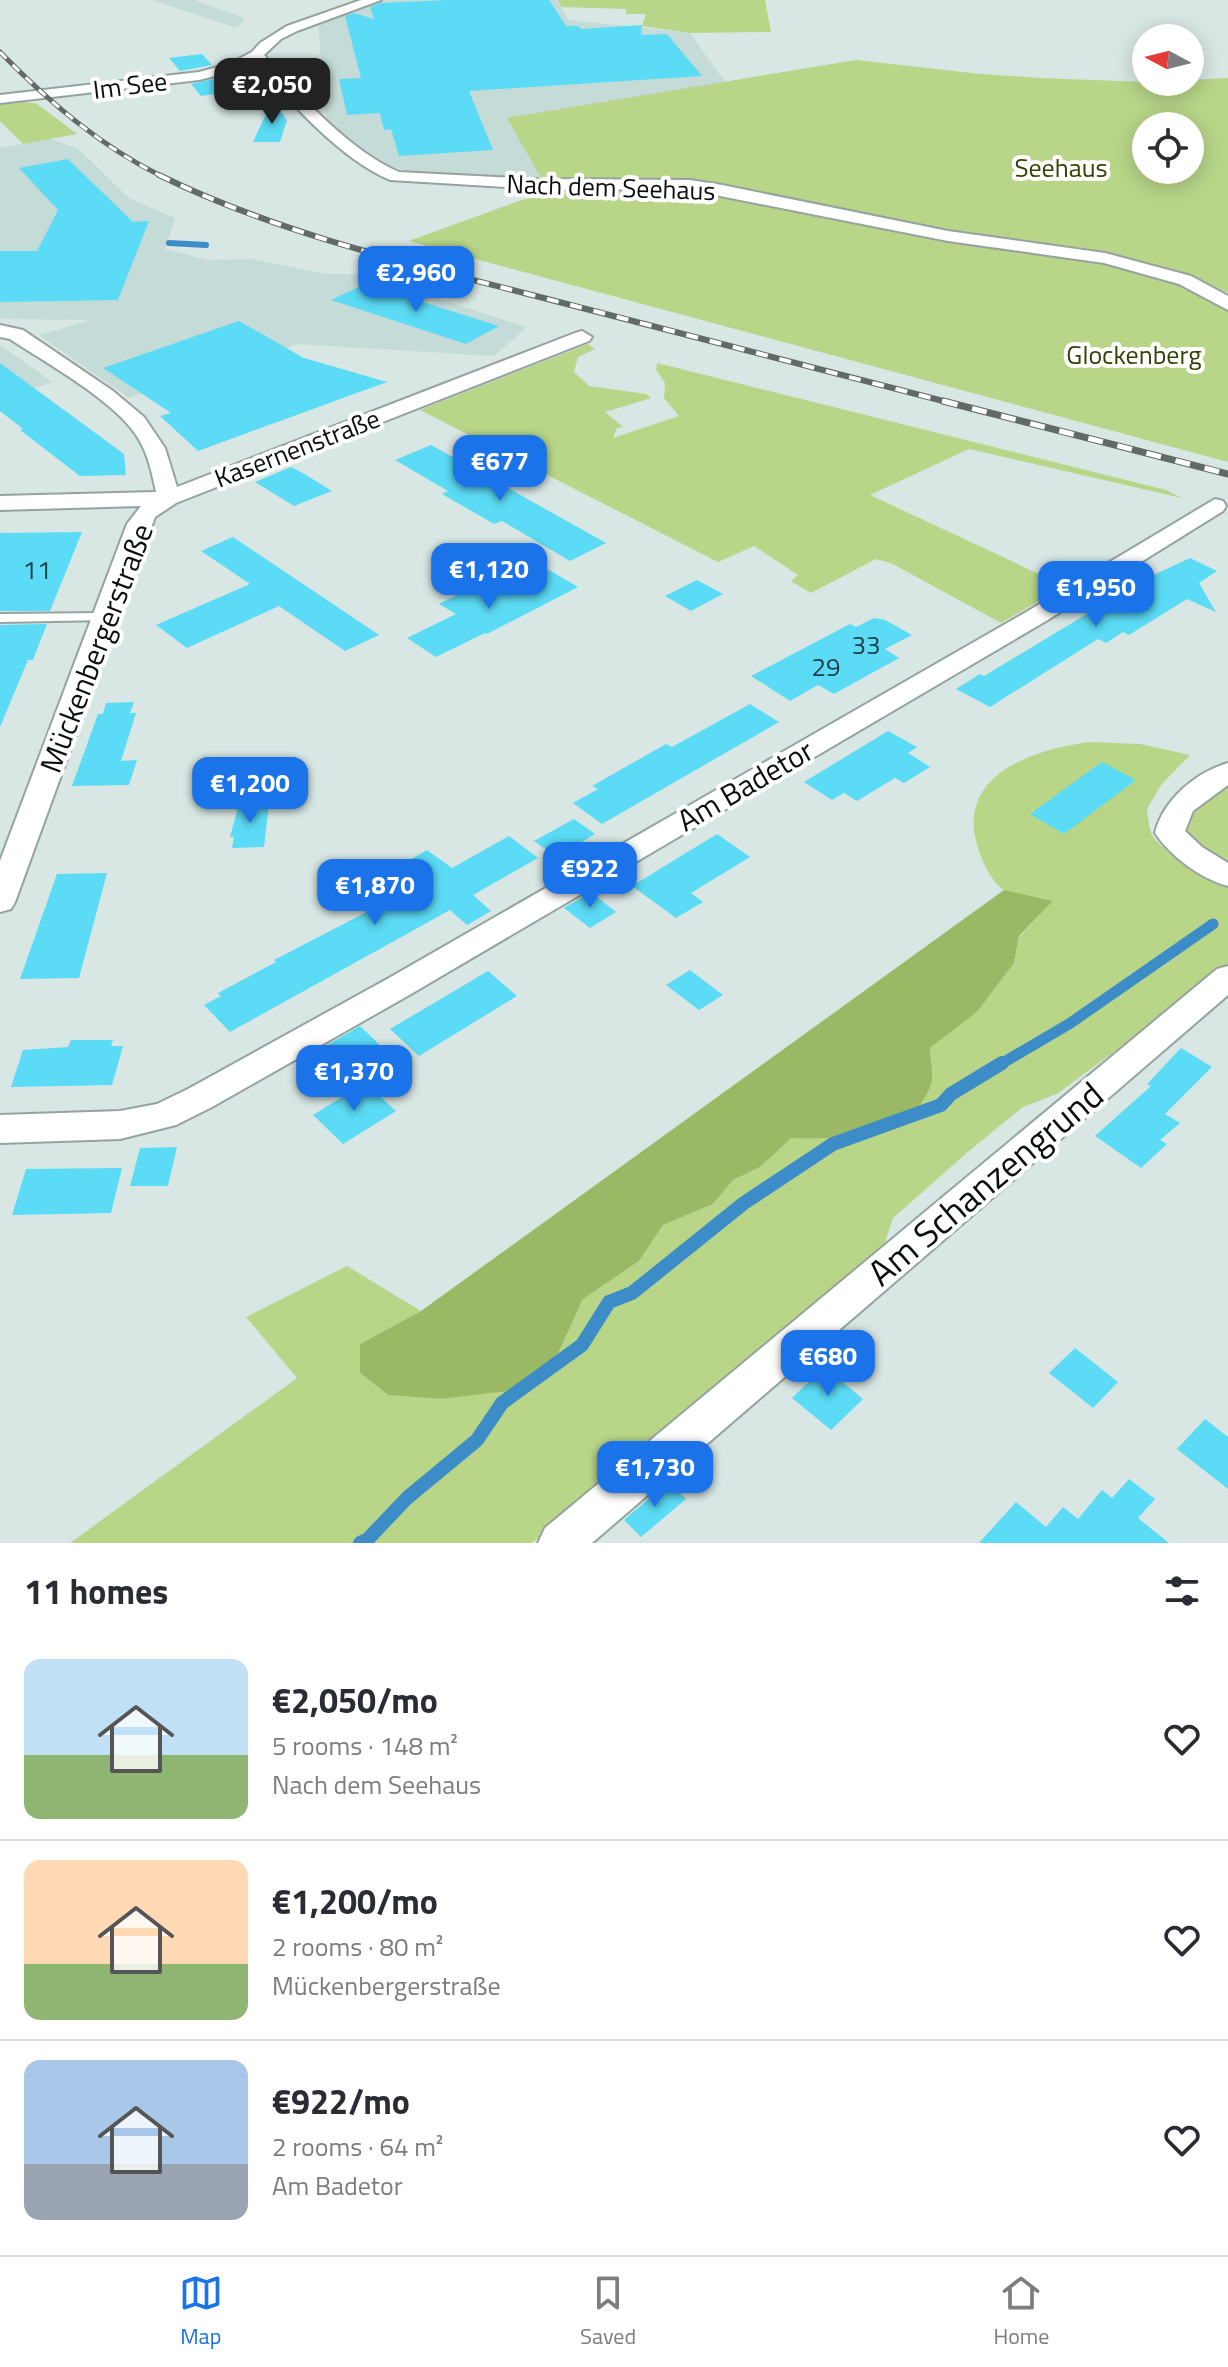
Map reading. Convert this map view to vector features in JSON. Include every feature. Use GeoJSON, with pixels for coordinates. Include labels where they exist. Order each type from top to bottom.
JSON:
{"type":"FeatureCollection","features":[{"type":"Feature","properties":{"kind":"street"},"geometry":{"type":"LineString","coordinates":[[257,55],[261,45],[288,32],[330,13],[375,0]]}},
{"type":"Feature","properties":{"kind":"street","name":"Im See"},"geometry":{"type":"LineString","coordinates":[[0,99],[44,97],[199,76],[234,67],[257,55]]}},
{"type":"Feature","properties":{"kind":"street","name":"Nach dem Seehaus"},"geometry":{"type":"LineString","coordinates":[[257,55],[297,101],[375,168],[396,177],[449,182],[690,185],[948,236],[1105,258],[1185,280],[1228,304]]}},
{"type":"Feature","properties":{"kind":"street","name":"Mückenbergerstraße"},"geometry":{"type":"LineString","coordinates":[[0,902],[139,524],[147,512],[168,498],[164,476],[145,431],[119,406],[16,334],[2,331]]}},
{"type":"Feature","properties":{"kind":"street","name":"Kasernenstraße"},"geometry":{"type":"LineString","coordinates":[[0,503],[168,498],[582,337]]}},
{"type":"Feature","properties":{"kind":"street","name":"Am Badetor"},"geometry":{"type":"LineString","coordinates":[[0,1129],[120,1125],[164,1116],[200,1098],[414,978],[1037,616],[1215,506]]}},
{"type":"Feature","properties":{"kind":"street"},"geometry":{"type":"LineString","coordinates":[[1228,772],[1180,806],[1172,818],[1170,833],[1192,854],[1228,876]]}},
{"type":"Feature","properties":{"kind":"street","name":"Am Schanzengrund"},"geometry":{"type":"LineString","coordinates":[[560,1543],[1228,977]]}},
{"type":"Feature","properties":{"kind":"lane"},"geometry":{"type":"LineString","coordinates":[[0,618],[105,617]]}},
{"type":"Feature","properties":{"kind":"shaded area"},"geometry":{"type":"Polygon","coordinates":[[[151,0],[195,0],[244,18],[243,23],[235,27],[151,0]]]}},
{"type":"Feature","properties":{"kind":"shaded area"},"geometry":{"type":"Polygon","coordinates":[[[383,0],[558,0],[568,20],[690,33],[725,82],[508,118],[541,178],[425,175],[384,165],[326,120],[318,22],[383,0]]]}},
{"type":"Feature","properties":{"kind":"shaded area"},"geometry":{"type":"Polygon","coordinates":[[[51,139],[77,148],[130,199],[175,218],[165,249],[208,260],[252,259],[325,274],[359,274],[527,327],[494,356],[296,344],[257,363],[176,381],[129,398],[39,335],[91,320],[0,319],[0,148],[51,139]]]}},
{"type":"Feature","properties":{"kind":"shaded area"},"geometry":{"type":"Polygon","coordinates":[[[0,345],[52,382],[0,400],[0,345]]]}},
{"type":"Feature","properties":{"kind":"green space"},"geometry":{"type":"Polygon","coordinates":[[[558,0],[765,0],[771,32],[690,33],[642,26],[646,14],[626,14],[626,9],[562,7],[558,0]]]}},
{"type":"Feature","properties":{"kind":"green space","name":"Seehaus"},"geometry":{"type":"Polygon","coordinates":[[[856,60],[980,74],[1132,81],[1132,96],[1204,96],[1204,79],[1228,78],[1228,293],[1195,277],[1133,263],[956,233],[709,184],[541,178],[507,118],[856,60]]]}},
{"type":"Feature","properties":{"kind":"green space"},"geometry":{"type":"Polygon","coordinates":[[[0,101],[36,103],[77,134],[23,144],[0,121],[0,101]]]}},
{"type":"Feature","properties":{"kind":"green space","name":"Glockenberg"},"geometry":{"type":"Polygon","coordinates":[[[578,186],[688,188],[969,242],[1130,269],[1183,282],[1228,310],[1228,462],[409,241],[519,201],[578,186]]]}},
{"type":"Feature","properties":{"kind":"green space"},"geometry":{"type":"Polygon","coordinates":[[[588,344],[595,349],[578,357],[574,372],[589,386],[646,394],[651,398],[605,412],[623,427],[617,428],[613,438],[679,416],[664,398],[665,383],[656,370],[657,363],[1166,490],[1182,498],[969,449],[870,495],[1065,586],[1001,623],[891,563],[876,559],[811,593],[791,581],[798,575],[754,546],[718,562],[420,410],[588,344]]]}},
{"type":"Feature","properties":{"kind":"green space"},"geometry":{"type":"Polygon","coordinates":[[[1090,742],[1140,744],[1190,755],[1161,785],[1147,809],[1149,826],[1152,835],[1165,849],[1228,883],[1228,967],[1057,1094],[1023,1107],[969,1151],[893,1218],[881,1254],[532,1543],[70,1543],[297,1378],[246,1317],[347,1266],[421,1311],[360,1344],[360,1373],[388,1395],[440,1399],[556,1358],[583,1299],[639,1261],[663,1225],[713,1204],[733,1180],[760,1167],[791,1137],[853,1139],[932,1083],[930,1048],[977,1012],[1014,963],[1019,937],[1053,901],[1009,892],[995,882],[978,848],[974,823],[978,802],[988,784],[1024,759],[1090,742]]]}},
{"type":"Feature","properties":{"kind":"green space"},"geometry":{"type":"Polygon","coordinates":[[[1228,779],[1228,869],[1190,842],[1186,823],[1198,802],[1228,779]]]}},
{"type":"Feature","properties":{"kind":"green space"},"geometry":{"type":"Polygon","coordinates":[[[1004,890],[1053,901],[1019,936],[1014,963],[977,1012],[930,1048],[931,1085],[920,1105],[906,1119],[872,1134],[791,1138],[760,1167],[733,1180],[713,1204],[663,1225],[639,1261],[583,1299],[556,1358],[507,1391],[440,1399],[388,1395],[360,1373],[360,1344],[421,1311],[1004,890]]]}},
{"type":"Feature","properties":{"kind":"building"},"geometry":{"type":"Polygon","coordinates":[[[549,0],[566,26],[581,29],[642,25],[641,35],[667,34],[702,76],[469,91],[493,150],[399,156],[391,129],[384,130],[380,113],[347,115],[339,79],[361,78],[345,16],[354,13],[374,19],[370,7],[381,3],[549,0]]]}},
{"type":"Feature","properties":{"kind":"building"},"geometry":{"type":"Polygon","coordinates":[[[202,54],[212,65],[180,71],[169,58],[202,54]]]}},
{"type":"Feature","properties":{"kind":"building"},"geometry":{"type":"Polygon","coordinates":[[[223,77],[236,91],[201,96],[191,84],[223,77]]]}},
{"type":"Feature","properties":{"kind":"building"},"geometry":{"type":"Polygon","coordinates":[[[272,101],[287,120],[280,142],[253,142],[272,101]]]}},
{"type":"Feature","properties":{"kind":"building"},"geometry":{"type":"Polygon","coordinates":[[[68,159],[133,222],[149,221],[118,300],[0,302],[0,251],[37,251],[58,210],[19,168],[68,159]]]}},
{"type":"Feature","properties":{"kind":"building"},"geometry":{"type":"Polygon","coordinates":[[[365,284],[499,326],[466,344],[331,300],[365,284]]]}},
{"type":"Feature","properties":{"kind":"building"},"geometry":{"type":"Polygon","coordinates":[[[239,321],[304,358],[387,382],[198,451],[160,416],[171,413],[103,368],[239,321]]]}},
{"type":"Feature","properties":{"kind":"building"},"geometry":{"type":"Polygon","coordinates":[[[0,363],[124,454],[126,475],[80,476],[20,430],[23,429],[0,411],[0,363]]]}},
{"type":"Feature","properties":{"kind":"building"},"geometry":{"type":"Polygon","coordinates":[[[431,445],[606,543],[570,561],[502,521],[494,524],[442,494],[448,491],[395,460],[431,445]]]}},
{"type":"Feature","properties":{"kind":"building"},"geometry":{"type":"Polygon","coordinates":[[[291,467],[332,491],[294,506],[255,482],[291,467]]]}},
{"type":"Feature","properties":{"kind":"building"},"geometry":{"type":"Polygon","coordinates":[[[82,532],[50,611],[0,611],[0,533],[82,532]]]}},
{"type":"Feature","properties":{"kind":"building"},"geometry":{"type":"Polygon","coordinates":[[[233,537],[379,635],[345,651],[279,606],[187,648],[156,625],[250,584],[201,551],[233,537]]]}},
{"type":"Feature","properties":{"kind":"building"},"geometry":{"type":"Polygon","coordinates":[[[1190,558],[1217,571],[1199,583],[1216,612],[1187,599],[1129,635],[1123,632],[1106,643],[1098,639],[990,707],[956,689],[980,674],[984,676],[1145,579],[1190,558]]]}},
{"type":"Feature","properties":{"kind":"building"},"geometry":{"type":"Polygon","coordinates":[[[549,570],[578,587],[436,657],[407,638],[456,614],[439,604],[471,588],[485,582],[502,592],[549,570]]]}},
{"type":"Feature","properties":{"kind":"building"},"geometry":{"type":"Polygon","coordinates":[[[697,580],[723,594],[691,611],[665,596],[697,580]]]}},
{"type":"Feature","properties":{"kind":"building"},"geometry":{"type":"Polygon","coordinates":[[[874,618],[885,620],[912,635],[885,649],[899,658],[834,694],[818,685],[790,701],[751,676],[850,624],[856,627],[874,618]]]}},
{"type":"Feature","properties":{"kind":"building"},"geometry":{"type":"Polygon","coordinates":[[[47,624],[33,660],[28,660],[0,727],[0,625],[47,624]]]}},
{"type":"Feature","properties":{"kind":"building"},"geometry":{"type":"Polygon","coordinates":[[[134,702],[130,713],[136,713],[121,761],[137,760],[129,785],[72,786],[98,714],[103,714],[106,703],[134,702]]]}},
{"type":"Feature","properties":{"kind":"building"},"geometry":{"type":"Polygon","coordinates":[[[750,704],[779,722],[602,824],[573,803],[598,789],[592,786],[666,744],[672,747],[750,704]]]}},
{"type":"Feature","properties":{"kind":"building"},"geometry":{"type":"Polygon","coordinates":[[[888,731],[917,747],[908,753],[930,767],[904,783],[895,778],[857,801],[844,793],[832,800],[804,782],[888,731]]]}},
{"type":"Feature","properties":{"kind":"building"},"geometry":{"type":"Polygon","coordinates":[[[1102,762],[1136,780],[1064,834],[1030,814],[1102,762]]]}},
{"type":"Feature","properties":{"kind":"building"},"geometry":{"type":"Polygon","coordinates":[[[239,803],[269,803],[264,847],[232,848],[234,837],[230,837],[239,803]]]}},
{"type":"Feature","properties":{"kind":"building"},"geometry":{"type":"Polygon","coordinates":[[[574,819],[595,834],[557,857],[534,841],[574,819]]]}},
{"type":"Feature","properties":{"kind":"building"},"geometry":{"type":"Polygon","coordinates":[[[717,834],[750,857],[691,893],[703,902],[676,918],[632,886],[717,834]]]}},
{"type":"Feature","properties":{"kind":"building"},"geometry":{"type":"Polygon","coordinates":[[[509,836],[538,858],[473,895],[491,911],[467,925],[450,910],[230,1032],[204,1005],[221,996],[218,993],[276,962],[274,960],[386,902],[365,886],[427,850],[452,868],[509,836]]]}},
{"type":"Feature","properties":{"kind":"building"},"geometry":{"type":"Polygon","coordinates":[[[107,873],[79,978],[20,979],[57,874],[107,873]]]}},
{"type":"Feature","properties":{"kind":"building"},"geometry":{"type":"Polygon","coordinates":[[[591,892],[616,912],[590,928],[564,908],[591,892]]]}},
{"type":"Feature","properties":{"kind":"building"},"geometry":{"type":"Polygon","coordinates":[[[690,970],[723,995],[699,1010],[666,985],[690,970]]]}},
{"type":"Feature","properties":{"kind":"building"},"geometry":{"type":"Polygon","coordinates":[[[488,971],[517,996],[419,1056],[390,1029],[488,971]]]}},
{"type":"Feature","properties":{"kind":"building"},"geometry":{"type":"Polygon","coordinates":[[[360,1026],[381,1046],[327,1078],[307,1057],[360,1026]]]}},
{"type":"Feature","properties":{"kind":"building"},"geometry":{"type":"Polygon","coordinates":[[[71,1040],[113,1040],[111,1046],[123,1046],[112,1085],[11,1087],[23,1050],[68,1047],[71,1040]]]}},
{"type":"Feature","properties":{"kind":"building"},"geometry":{"type":"Polygon","coordinates":[[[1181,1048],[1212,1067],[1165,1114],[1180,1123],[1160,1140],[1167,1144],[1141,1168],[1095,1136],[1151,1086],[1147,1084],[1181,1048]]]}},
{"type":"Feature","properties":{"kind":"building"},"geometry":{"type":"Polygon","coordinates":[[[365,1083],[396,1111],[343,1144],[313,1115],[365,1083]]]}},
{"type":"Feature","properties":{"kind":"building"},"geometry":{"type":"Polygon","coordinates":[[[177,1147],[168,1186],[130,1186],[140,1148],[177,1147]]]}},
{"type":"Feature","properties":{"kind":"building"},"geometry":{"type":"Polygon","coordinates":[[[122,1168],[111,1213],[12,1215],[26,1169],[122,1168]]]}},
{"type":"Feature","properties":{"kind":"building"},"geometry":{"type":"Polygon","coordinates":[[[1075,1348],[1118,1382],[1093,1408],[1049,1373],[1075,1348]]]}},
{"type":"Feature","properties":{"kind":"building"},"geometry":{"type":"Polygon","coordinates":[[[824,1367],[863,1399],[831,1430],[792,1398],[824,1367]]]}},
{"type":"Feature","properties":{"kind":"building"},"geometry":{"type":"Polygon","coordinates":[[[1205,1419],[1228,1437],[1228,1489],[1177,1449],[1205,1419]]]}},
{"type":"Feature","properties":{"kind":"building"},"geometry":{"type":"Polygon","coordinates":[[[1129,1479],[1155,1499],[1138,1518],[1169,1543],[979,1543],[1016,1502],[1046,1527],[1063,1507],[1078,1519],[1102,1490],[1112,1498],[1129,1479]]]}},
{"type":"Feature","properties":{"kind":"building"},"geometry":{"type":"Polygon","coordinates":[[[668,1482],[686,1499],[641,1537],[624,1520],[668,1482]]]}},
{"type":"Feature","properties":{"kind":"waterway"},"geometry":{"type":"LineString","coordinates":[[169,243],[206,245]]}},
{"type":"Feature","properties":{"kind":"waterway"},"geometry":{"type":"LineString","coordinates":[[999,1065],[1069,1024],[1213,924]]}},
{"type":"Feature","properties":{"kind":"waterway"},"geometry":{"type":"LineString","coordinates":[[360,1543],[368,1539],[407,1498],[477,1440],[502,1403],[582,1345],[609,1302],[632,1293],[744,1203],[833,1144],[941,1105],[951,1094],[1002,1063]]}},
{"type":"Feature","properties":{"kind":"railway"},"geometry":{"type":"LineString","coordinates":[[0,52],[76,122],[160,176]]}},
{"type":"Feature","properties":{"kind":"railway"},"geometry":{"type":"LineString","coordinates":[[160,176],[248,213],[340,244],[951,403]]}},
{"type":"Feature","properties":{"kind":"railway"},"geometry":{"type":"LineString","coordinates":[[943,401],[1228,474]]}}]}
